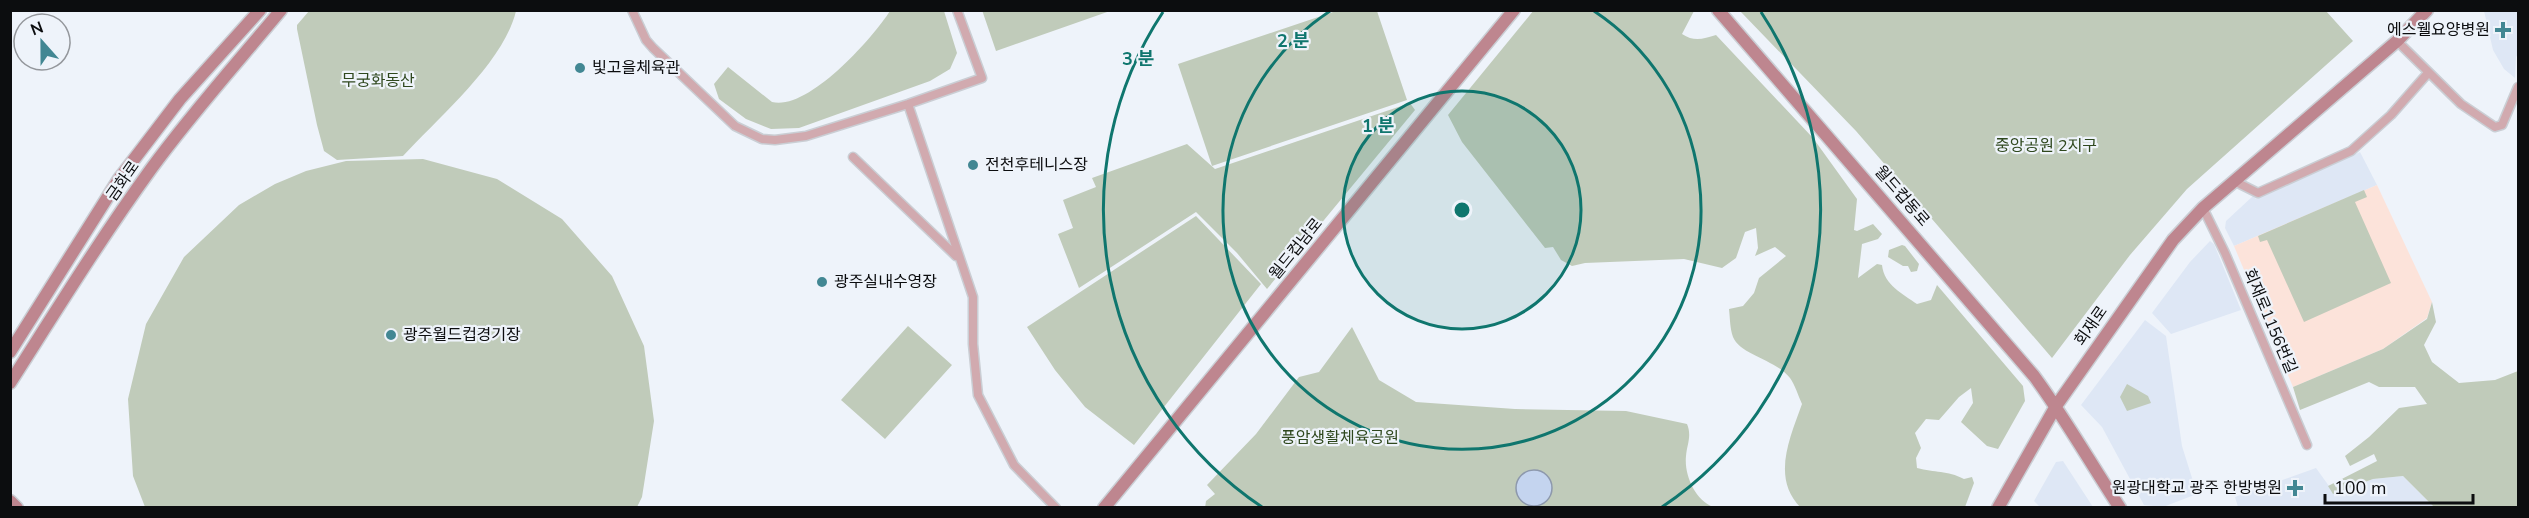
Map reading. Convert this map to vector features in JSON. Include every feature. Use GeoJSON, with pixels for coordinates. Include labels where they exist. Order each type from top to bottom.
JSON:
{"type":"FeatureCollection","features":[{"type":"Feature","properties":{"kind":"main road","name":"금화로"},"geometry":{"type":"LineString","coordinates":[[10,352],[118,179],[180,99],[260,10]]}},
{"type":"Feature","properties":{"kind":"main road","name":"금화로"},"geometry":{"type":"LineString","coordinates":[[10,383],[151,169],[196,111],[281,10]]}},
{"type":"Feature","properties":{"kind":"main road","name":"월드컵남로"},"geometry":{"type":"LineString","coordinates":[[1104,507],[1514,10]]}},
{"type":"Feature","properties":{"kind":"main road","name":"월드컵동로"},"geometry":{"type":"LineString","coordinates":[[1719,10],[2018,358],[2056,406],[2068,429],[2120,507]]}},
{"type":"Feature","properties":{"kind":"main road","name":"회재로"},"geometry":{"type":"LineString","coordinates":[[1998,507],[2056,406],[2173,240],[2203,208],[2236,182],[2397,41],[2427,10]]}},
{"type":"Feature","properties":{"kind":"main road"},"geometry":{"type":"LineString","coordinates":[[10,501],[17,507]]}},
{"type":"Feature","properties":{"kind":"street"},"geometry":{"type":"LineString","coordinates":[[632,10],[646,40],[693,89],[735,126],[762,139],[775,140],[806,136],[982,78],[957,10]]}},
{"type":"Feature","properties":{"kind":"street"},"geometry":{"type":"LineString","coordinates":[[2397,41],[2461,104],[2495,127],[2502,125],[2518,87]]}},
{"type":"Feature","properties":{"kind":"street"},"geometry":{"type":"LineString","coordinates":[[2236,182],[2258,193],[2351,151],[2391,116],[2428,73]]}},
{"type":"Feature","properties":{"kind":"street"},"geometry":{"type":"LineString","coordinates":[[908,104],[972,297],[973,354],[978,396],[1014,465],[1056,507]]}},
{"type":"Feature","properties":{"kind":"street"},"geometry":{"type":"LineString","coordinates":[[853,157],[958,258]]}},
{"type":"Feature","properties":{"kind":"street","name":"회재로1156번길"},"geometry":{"type":"LineString","coordinates":[[2203,208],[2225,253],[2307,445]]}},
{"type":"Feature","properties":{"kind":"shaded area","name":"에스웰요양병원"},"geometry":{"type":"Polygon","coordinates":[[[2484,11],[2518,11],[2518,54],[2515,78],[2504,69],[2493,50],[2484,11]]]}},
{"type":"Feature","properties":{"kind":"shaded area"},"geometry":{"type":"Polygon","coordinates":[[[2360,152],[2377,185],[2234,246],[2225,228],[2226,221],[2253,196],[2256,199],[2360,152]]]}},
{"type":"Feature","properties":{"kind":"shaded area"},"geometry":{"type":"Polygon","coordinates":[[[2377,185],[2432,302],[2427,318],[2383,349],[2293,387],[2234,246],[2377,185]]]}},
{"type":"Feature","properties":{"kind":"shaded area"},"geometry":{"type":"Polygon","coordinates":[[[2210,241],[2214,244],[2241,310],[2171,334],[2152,313],[2190,262],[2210,241]]]}},
{"type":"Feature","properties":{"kind":"shaded area"},"geometry":{"type":"Polygon","coordinates":[[[2145,320],[2166,336],[2182,446],[2197,494],[2163,507],[2144,505],[2102,427],[2081,405],[2145,320]]]}},
{"type":"Feature","properties":{"kind":"shaded area"},"geometry":{"type":"Polygon","coordinates":[[[2063,461],[2093,507],[2040,507],[2034,501],[2056,462],[2063,461]]]}},
{"type":"Feature","properties":{"kind":"shaded area","name":"원광대학교 광주 한방병원"},"geometry":{"type":"Polygon","coordinates":[[[2316,468],[2334,493],[2373,479],[2403,476],[2434,507],[2238,507],[2235,497],[2316,468]]]}},
{"type":"Feature","properties":{"kind":"green space"},"geometry":{"type":"Polygon","coordinates":[[[982,10],[1110,10],[1110,11],[996,51],[982,10]]]}},
{"type":"Feature","properties":{"kind":"green space"},"geometry":{"type":"Polygon","coordinates":[[[1534,10],[1694,11],[1682,34],[1695,39],[1716,35],[1813,138],[1857,199],[1854,230],[1857,231],[1873,224],[1882,234],[1878,239],[1862,244],[1858,278],[1877,264],[1882,265],[1890,283],[1917,304],[1931,300],[1937,285],[2023,386],[2025,401],[1998,449],[1987,446],[1961,422],[1973,403],[1971,388],[1959,397],[1939,420],[1926,419],[1915,433],[1921,448],[1916,458],[1917,468],[1952,474],[1964,479],[1972,477],[1974,483],[1965,507],[1801,508],[1792,496],[1787,484],[1786,458],[1788,444],[1802,404],[1790,378],[1777,367],[1737,343],[1731,327],[1729,309],[1743,306],[1754,293],[1759,278],[1786,256],[1775,247],[1755,256],[1758,248],[1756,228],[1745,232],[1736,258],[1722,268],[1684,259],[1585,263],[1572,266],[1561,260],[1553,247],[1545,248],[1462,142],[1448,115],[1534,10]]]}},
{"type":"Feature","properties":{"kind":"green space","name":"무궁화동산"},"geometry":{"type":"Polygon","coordinates":[[[309,11],[516,11],[498,50],[484,69],[403,156],[337,160],[324,151],[297,29],[297,25],[309,11]]]}},
{"type":"Feature","properties":{"kind":"green space"},"geometry":{"type":"Polygon","coordinates":[[[890,11],[944,11],[957,53],[950,69],[930,81],[799,128],[771,129],[746,119],[719,99],[714,84],[728,67],[772,102],[787,102],[803,96],[838,70],[869,38],[890,11]]]}},
{"type":"Feature","properties":{"kind":"green space"},"geometry":{"type":"Polygon","coordinates":[[[1336,11],[1377,11],[1407,100],[1212,166],[1178,64],[1336,11]]]}},
{"type":"Feature","properties":{"kind":"green space","name":"중앙공원 2지구"},"geometry":{"type":"Polygon","coordinates":[[[1740,11],[2326,11],[2353,41],[2187,189],[2130,255],[2052,358],[1856,131],[1740,11]]]}},
{"type":"Feature","properties":{"kind":"green space"},"geometry":{"type":"Polygon","coordinates":[[[1410,103],[1415,110],[1267,289],[1237,253],[1196,212],[1079,288],[1058,234],[1073,228],[1063,200],[1096,187],[1092,178],[1187,144],[1215,169],[1410,103]]]}},
{"type":"Feature","properties":{"kind":"green space","name":"광주월드컵경기장"},"geometry":{"type":"Polygon","coordinates":[[[423,159],[497,179],[562,219],[612,276],[644,346],[654,421],[642,497],[637,507],[145,507],[133,476],[128,399],[146,324],[184,257],[239,205],[275,184],[306,171],[346,161],[423,159]]]}},
{"type":"Feature","properties":{"kind":"green space"},"geometry":{"type":"Polygon","coordinates":[[[2364,190],[2367,197],[2355,202],[2391,283],[2304,322],[2267,240],[2260,242],[2258,236],[2364,190]]]}},
{"type":"Feature","properties":{"kind":"green space"},"geometry":{"type":"Polygon","coordinates":[[[1196,216],[1261,284],[1134,445],[1085,407],[1055,370],[1027,327],[1196,216]]]}},
{"type":"Feature","properties":{"kind":"green space"},"geometry":{"type":"Polygon","coordinates":[[[1902,245],[1919,264],[1917,271],[1911,272],[1908,266],[1903,266],[1888,257],[1889,250],[1902,245]]]}},
{"type":"Feature","properties":{"kind":"green space"},"geometry":{"type":"Polygon","coordinates":[[[2432,302],[2436,322],[2424,345],[2432,362],[2459,383],[2495,380],[2518,371],[2518,507],[2434,507],[2403,476],[2373,479],[2333,494],[2328,486],[2377,461],[2374,454],[2350,466],[2345,456],[2399,408],[2427,404],[2415,387],[2379,387],[2369,382],[2300,410],[2293,387],[2383,349],[2427,319],[2432,302]]]}},
{"type":"Feature","properties":{"kind":"green space"},"geometry":{"type":"Polygon","coordinates":[[[908,326],[952,365],[885,439],[841,400],[908,326]]]}},
{"type":"Feature","properties":{"kind":"green space","name":"풍암생활체육공원"},"geometry":{"type":"Polygon","coordinates":[[[1352,327],[1379,380],[1416,402],[1515,409],[1626,411],[1687,424],[1689,436],[1686,463],[1689,479],[1701,499],[1713,507],[1205,508],[1206,501],[1215,494],[1207,485],[1256,434],[1299,377],[1319,372],[1352,327]]]}},
{"type":"Feature","properties":{"kind":"green space"},"geometry":{"type":"Polygon","coordinates":[[[2127,384],[2148,396],[2151,403],[2127,411],[2120,397],[2127,384]]]}},
{"type":"Feature","properties":{"kind":"water"},"geometry":{"type":"Polygon","coordinates":[[[1534,470],[1547,475],[1552,488],[1547,501],[1534,506],[1521,501],[1516,488],[1521,475],[1534,470]]]}},
{"type":"Feature","properties":{"kind":"place","name":"에스웰요양병원"},"geometry":{"type":"Point","coordinates":[2503,30]}},
{"type":"Feature","properties":{"kind":"place","name":"빛고을체육관"},"geometry":{"type":"Point","coordinates":[580,68]}},
{"type":"Feature","properties":{"kind":"place","name":"전천후테니스장"},"geometry":{"type":"Point","coordinates":[973,165]}},
{"type":"Feature","properties":{"kind":"place","name":"광주실내수영장"},"geometry":{"type":"Point","coordinates":[822,282]}},
{"type":"Feature","properties":{"kind":"place","name":"광주월드컵경기장"},"geometry":{"type":"Point","coordinates":[391,335]}},
{"type":"Feature","properties":{"kind":"place","name":"원광대학교 광주 한방병원"},"geometry":{"type":"Point","coordinates":[2295,488]}}]}
